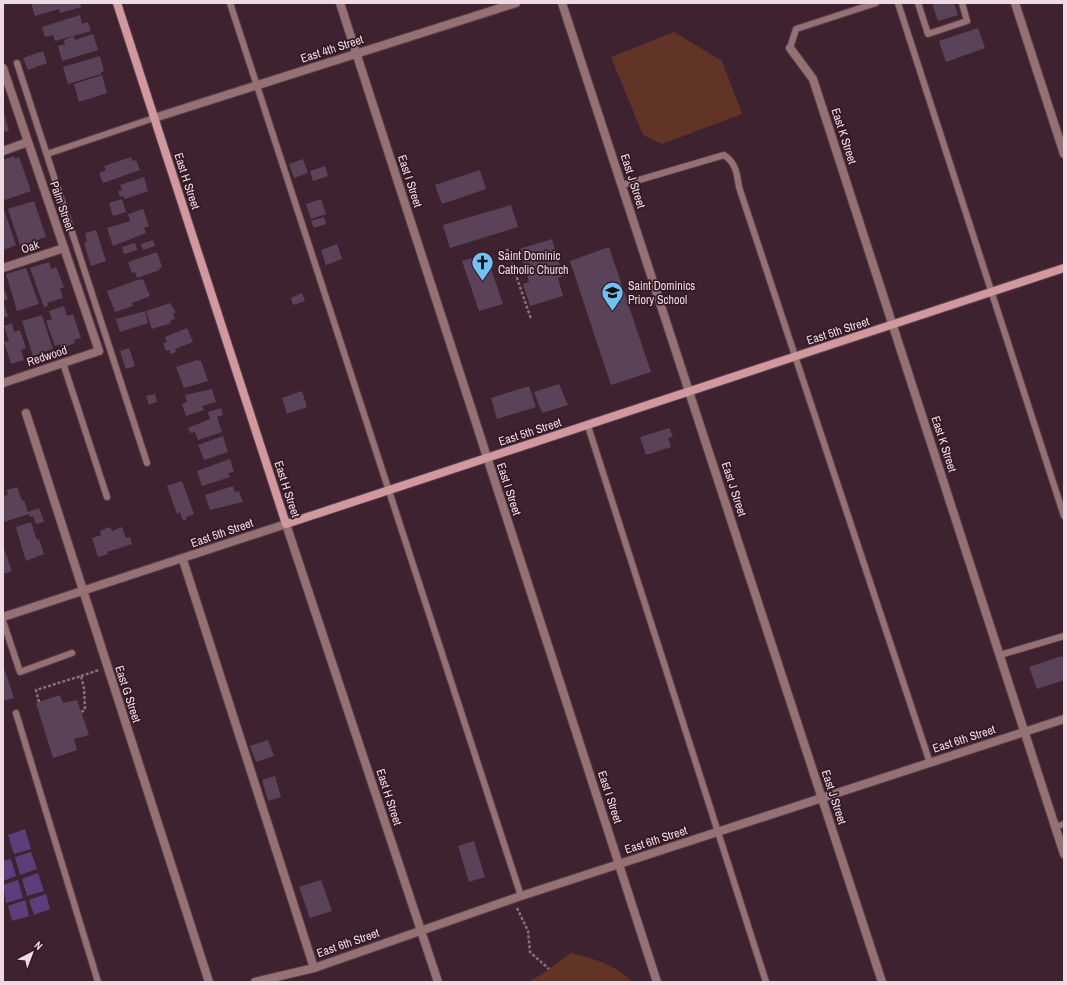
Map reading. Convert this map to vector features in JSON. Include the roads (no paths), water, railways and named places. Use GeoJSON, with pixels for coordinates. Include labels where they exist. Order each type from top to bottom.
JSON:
{"type":"FeatureCollection","features":[{"type":"Feature","properties":{"kind":"street","name":"East H Street"},"geometry":{"type":"LineString","coordinates":[[117,3],[286,524],[438,982]]}},
{"type":"Feature","properties":{"kind":"street","name":"East I Street"},"geometry":{"type":"LineString","coordinates":[[340,3],[657,982]]}},
{"type":"Feature","properties":{"kind":"street","name":"East 4th Street"},"geometry":{"type":"LineString","coordinates":[[154,118],[516,3]]}},
{"type":"Feature","properties":{"kind":"street","name":"East J Street"},"geometry":{"type":"LineString","coordinates":[[562,3],[882,982]]}},
{"type":"Feature","properties":{"kind":"street"},"geometry":{"type":"LineString","coordinates":[[1015,3],[1064,154]]}},
{"type":"Feature","properties":{"kind":"street","name":"East K Street"},"geometry":{"type":"LineString","coordinates":[[790,48],[813,79],[1064,854]]}},
{"type":"Feature","properties":{"kind":"street","name":"Palm Street"},"geometry":{"type":"LineString","coordinates":[[3,68],[99,351]]}},
{"type":"Feature","properties":{"kind":"street"},"geometry":{"type":"LineString","coordinates":[[3,150],[28,142]]}},
{"type":"Feature","properties":{"kind":"street","name":"Oak"},"geometry":{"type":"LineString","coordinates":[[3,268],[64,248]]}},
{"type":"Feature","properties":{"kind":"street","name":"East 5th Street"},"geometry":{"type":"LineString","coordinates":[[3,617],[183,560],[286,524],[795,358],[1064,268]]}},
{"type":"Feature","properties":{"kind":"street","name":"Redwood"},"geometry":{"type":"LineString","coordinates":[[3,383],[99,351]]}},
{"type":"Feature","properties":{"kind":"street","name":"East G Street"},"geometry":{"type":"LineString","coordinates":[[26,413],[106,668],[208,982]]}},
{"type":"Feature","properties":{"kind":"street"},"geometry":{"type":"LineString","coordinates":[[183,560],[314,968]]}},
{"type":"Feature","properties":{"kind":"street","name":"East 6th Street"},"geometry":{"type":"LineString","coordinates":[[255,982],[314,968],[517,897],[620,865],[1064,719]]}},
{"type":"Feature","properties":{"kind":"lane"},"geometry":{"type":"LineString","coordinates":[[230,3],[389,491],[517,897]]}},
{"type":"Feature","properties":{"kind":"lane"},"geometry":{"type":"LineString","coordinates":[[790,48],[796,29],[876,3]]}},
{"type":"Feature","properties":{"kind":"lane"},"geometry":{"type":"LineString","coordinates":[[898,3],[1064,516]]}},
{"type":"Feature","properties":{"kind":"lane"},"geometry":{"type":"LineString","coordinates":[[918,3],[928,34],[968,21],[962,3]]}},
{"type":"Feature","properties":{"kind":"lane"},"geometry":{"type":"LineString","coordinates":[[17,63],[147,463]]}},
{"type":"Feature","properties":{"kind":"lane"},"geometry":{"type":"LineString","coordinates":[[47,154],[154,118]]}},
{"type":"Feature","properties":{"kind":"lane"},"geometry":{"type":"LineString","coordinates":[[622,185],[704,159],[724,155],[731,160],[736,170],[740,187],[795,358],[930,763]]}},
{"type":"Feature","properties":{"kind":"lane"},"geometry":{"type":"LineString","coordinates":[[63,363],[107,497]]}},
{"type":"Feature","properties":{"kind":"lane"},"geometry":{"type":"LineString","coordinates":[[588,426],[766,982]]}},
{"type":"Feature","properties":{"kind":"lane"},"geometry":{"type":"LineString","coordinates":[[3,621],[20,672],[72,653]]}},
{"type":"Feature","properties":{"kind":"lane"},"geometry":{"type":"LineString","coordinates":[[1000,655],[1064,636]]}},
{"type":"Feature","properties":{"kind":"lane"},"geometry":{"type":"LineString","coordinates":[[16,713],[98,982]]}},
{"type":"Feature","properties":{"kind":"lane"},"geometry":{"type":"LineString","coordinates":[[1056,827],[1064,824]]}},
{"type":"Feature","properties":{"kind":"place","name":"Saint Dominic Catholic Church"},"geometry":{"type":"Point","coordinates":[483,282]}},
{"type":"Feature","properties":{"kind":"place","name":"Saint Dominics Priory School"},"geometry":{"type":"Point","coordinates":[612,312]}}]}
